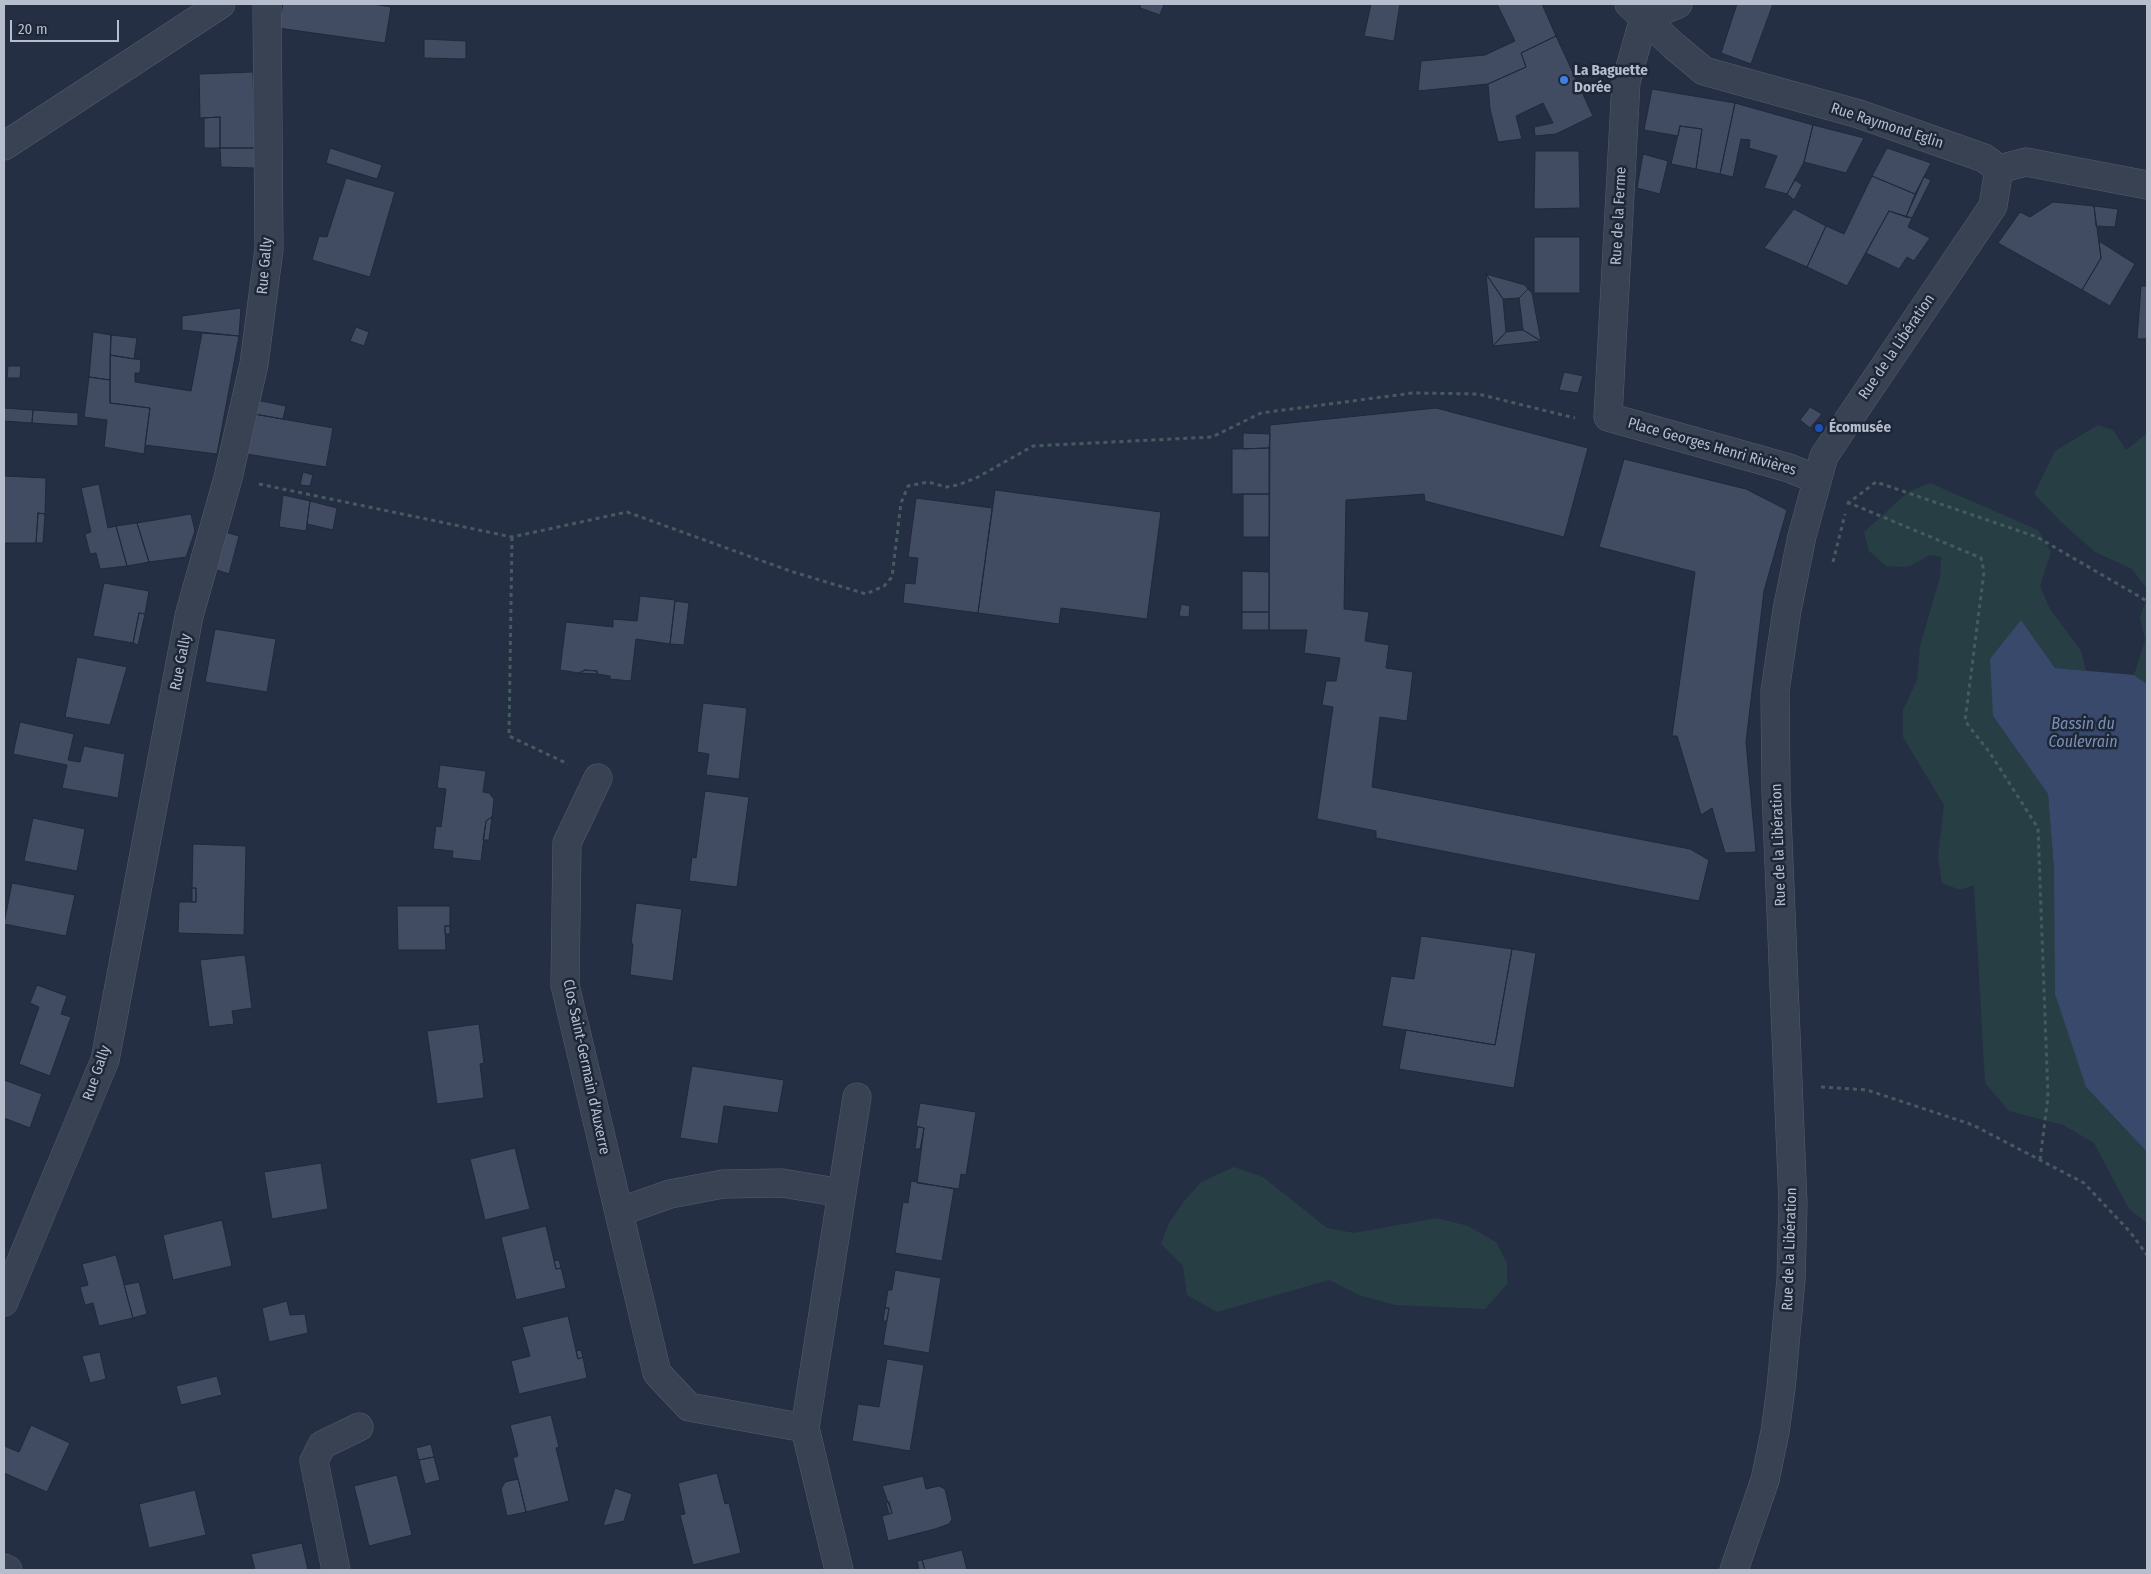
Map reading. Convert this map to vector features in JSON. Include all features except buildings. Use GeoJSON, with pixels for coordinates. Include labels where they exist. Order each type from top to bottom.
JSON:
{"type":"FeatureCollection","features":[{"type":"Feature","properties":{"kind":"street"},"geometry":{"type":"LineString","coordinates":[[4,146],[221,4]]}},
{"type":"Feature","properties":{"kind":"street","name":"Rue Gally"},"geometry":{"type":"LineString","coordinates":[[4,1302],[105,1060],[189,616],[228,478],[254,364],[269,249],[267,4]]}},
{"type":"Feature","properties":{"kind":"street"},"geometry":{"type":"LineString","coordinates":[[1637,11],[1678,4]]}},
{"type":"Feature","properties":{"kind":"street","name":"Rue Raymond Eglin"},"geometry":{"type":"LineString","coordinates":[[1637,11],[1704,71],[1859,114],[1984,158],[2000,169]]}},
{"type":"Feature","properties":{"kind":"street","name":"Rue de la Ferme"},"geometry":{"type":"LineString","coordinates":[[1608,417],[1626,82],[1637,11]]}},
{"type":"Feature","properties":{"kind":"street"},"geometry":{"type":"LineString","coordinates":[[2000,169],[2026,162],[2147,185]]}},
{"type":"Feature","properties":{"kind":"street","name":"Rue de la Libération"},"geometry":{"type":"LineString","coordinates":[[1734,1570],[1765,1480],[1781,1388],[1791,1279],[1793,1204],[1776,791],[1775,691],[1787,610],[1816,479],[1824,456],[1841,427],[1993,206],[2000,169]]}},
{"type":"Feature","properties":{"kind":"street","name":"Place Georges Henri Rivières"},"geometry":{"type":"LineString","coordinates":[[1608,417],[1789,468],[1816,479]]}},
{"type":"Feature","properties":{"kind":"street","name":"Clos Saint-Germain d'Auxerre"},"geometry":{"type":"LineString","coordinates":[[598,778],[567,843],[565,985],[657,1373],[689,1407],[805,1428]]}},
{"type":"Feature","properties":{"kind":"street"},"geometry":{"type":"LineString","coordinates":[[839,1570],[805,1428],[857,1097]]}},
{"type":"Feature","properties":{"kind":"street"},"geometry":{"type":"LineString","coordinates":[[619,1212],[670,1194],[723,1184],[782,1183],[842,1193]]}},
{"type":"Feature","properties":{"kind":"street"},"geometry":{"type":"LineString","coordinates":[[336,1570],[314,1462],[322,1445],[359,1427]]}},
{"type":"Feature","properties":{"kind":"street"},"geometry":{"type":"LineString","coordinates":[[4,1568],[8,1570]]}},
{"type":"Feature","properties":{"kind":"path"},"geometry":{"type":"LineString","coordinates":[[228,478],[512,537],[627,512],[790,571],[866,594],[884,586],[892,576],[901,503],[908,486],[928,482],[946,487],[958,485],[978,477],[1033,446],[1212,437],[1261,413],[1413,393],[1478,394],[1576,418],[1608,417]]}},
{"type":"Feature","properties":{"kind":"path"},"geometry":{"type":"LineString","coordinates":[[2040,1160],[2048,1097],[2038,828],[1990,752],[1965,721],[1984,572],[1981,558],[1848,502],[1876,482],[2037,537],[2147,601]]}},
{"type":"Feature","properties":{"kind":"path"},"geometry":{"type":"LineString","coordinates":[[512,537],[510,736],[598,778]]}},
{"type":"Feature","properties":{"kind":"path"},"geometry":{"type":"LineString","coordinates":[[1788,1085],[1867,1090],[1973,1124],[2084,1183],[2131,1233],[2147,1255]]}},
{"type":"Feature","properties":{"kind":"green space"},"geometry":{"type":"Polygon","coordinates":[[[2098,425],[2113,430],[2126,450],[2147,435],[2147,589],[2132,569],[2095,552],[2061,522],[2034,494],[2055,451],[2098,425]]]}},
{"type":"Feature","properties":{"kind":"green space"},"geometry":{"type":"Polygon","coordinates":[[[1930,483],[2038,530],[2051,552],[2040,586],[2050,609],[2081,651],[2086,671],[2055,668],[2021,620],[1993,716],[2048,794],[2054,869],[2086,1087],[2147,1152],[2147,1223],[2129,1209],[2094,1143],[2063,1125],[2009,1111],[1985,1083],[1974,885],[1960,890],[1942,883],[1938,857],[1944,805],[1903,737],[1903,710],[1917,680],[1920,646],[1940,577],[1941,557],[1930,555],[1910,566],[1886,566],[1869,551],[1864,532],[1908,492],[1930,483]]]}},
{"type":"Feature","properties":{"kind":"green space"},"geometry":{"type":"Polygon","coordinates":[[[2147,598],[2147,684],[2134,675],[2145,640],[2140,617],[2147,598]]]}},
{"type":"Feature","properties":{"kind":"green space"},"geometry":{"type":"Polygon","coordinates":[[[1234,1167],[1263,1177],[1327,1228],[1354,1233],[1437,1218],[1468,1226],[1496,1242],[1507,1263],[1507,1284],[1485,1309],[1395,1305],[1359,1295],[1329,1280],[1217,1312],[1187,1295],[1183,1266],[1161,1244],[1169,1223],[1184,1201],[1201,1182],[1234,1167]]]}},
{"type":"Feature","properties":{"kind":"water","name":"Bassin du Coulevrain"},"geometry":{"type":"Polygon","coordinates":[[[2021,620],[2055,668],[2134,675],[2147,684],[2147,1152],[2086,1087],[2055,994],[2054,869],[2048,794],[1993,716],[1990,659],[2021,620]]]}},
{"type":"Feature","properties":{"kind":"place","name":"La Baguette Dorée"},"geometry":{"type":"Point","coordinates":[1564,80]}},
{"type":"Feature","properties":{"kind":"place","name":"Écomusée"},"geometry":{"type":"Point","coordinates":[1819,428]}}]}
